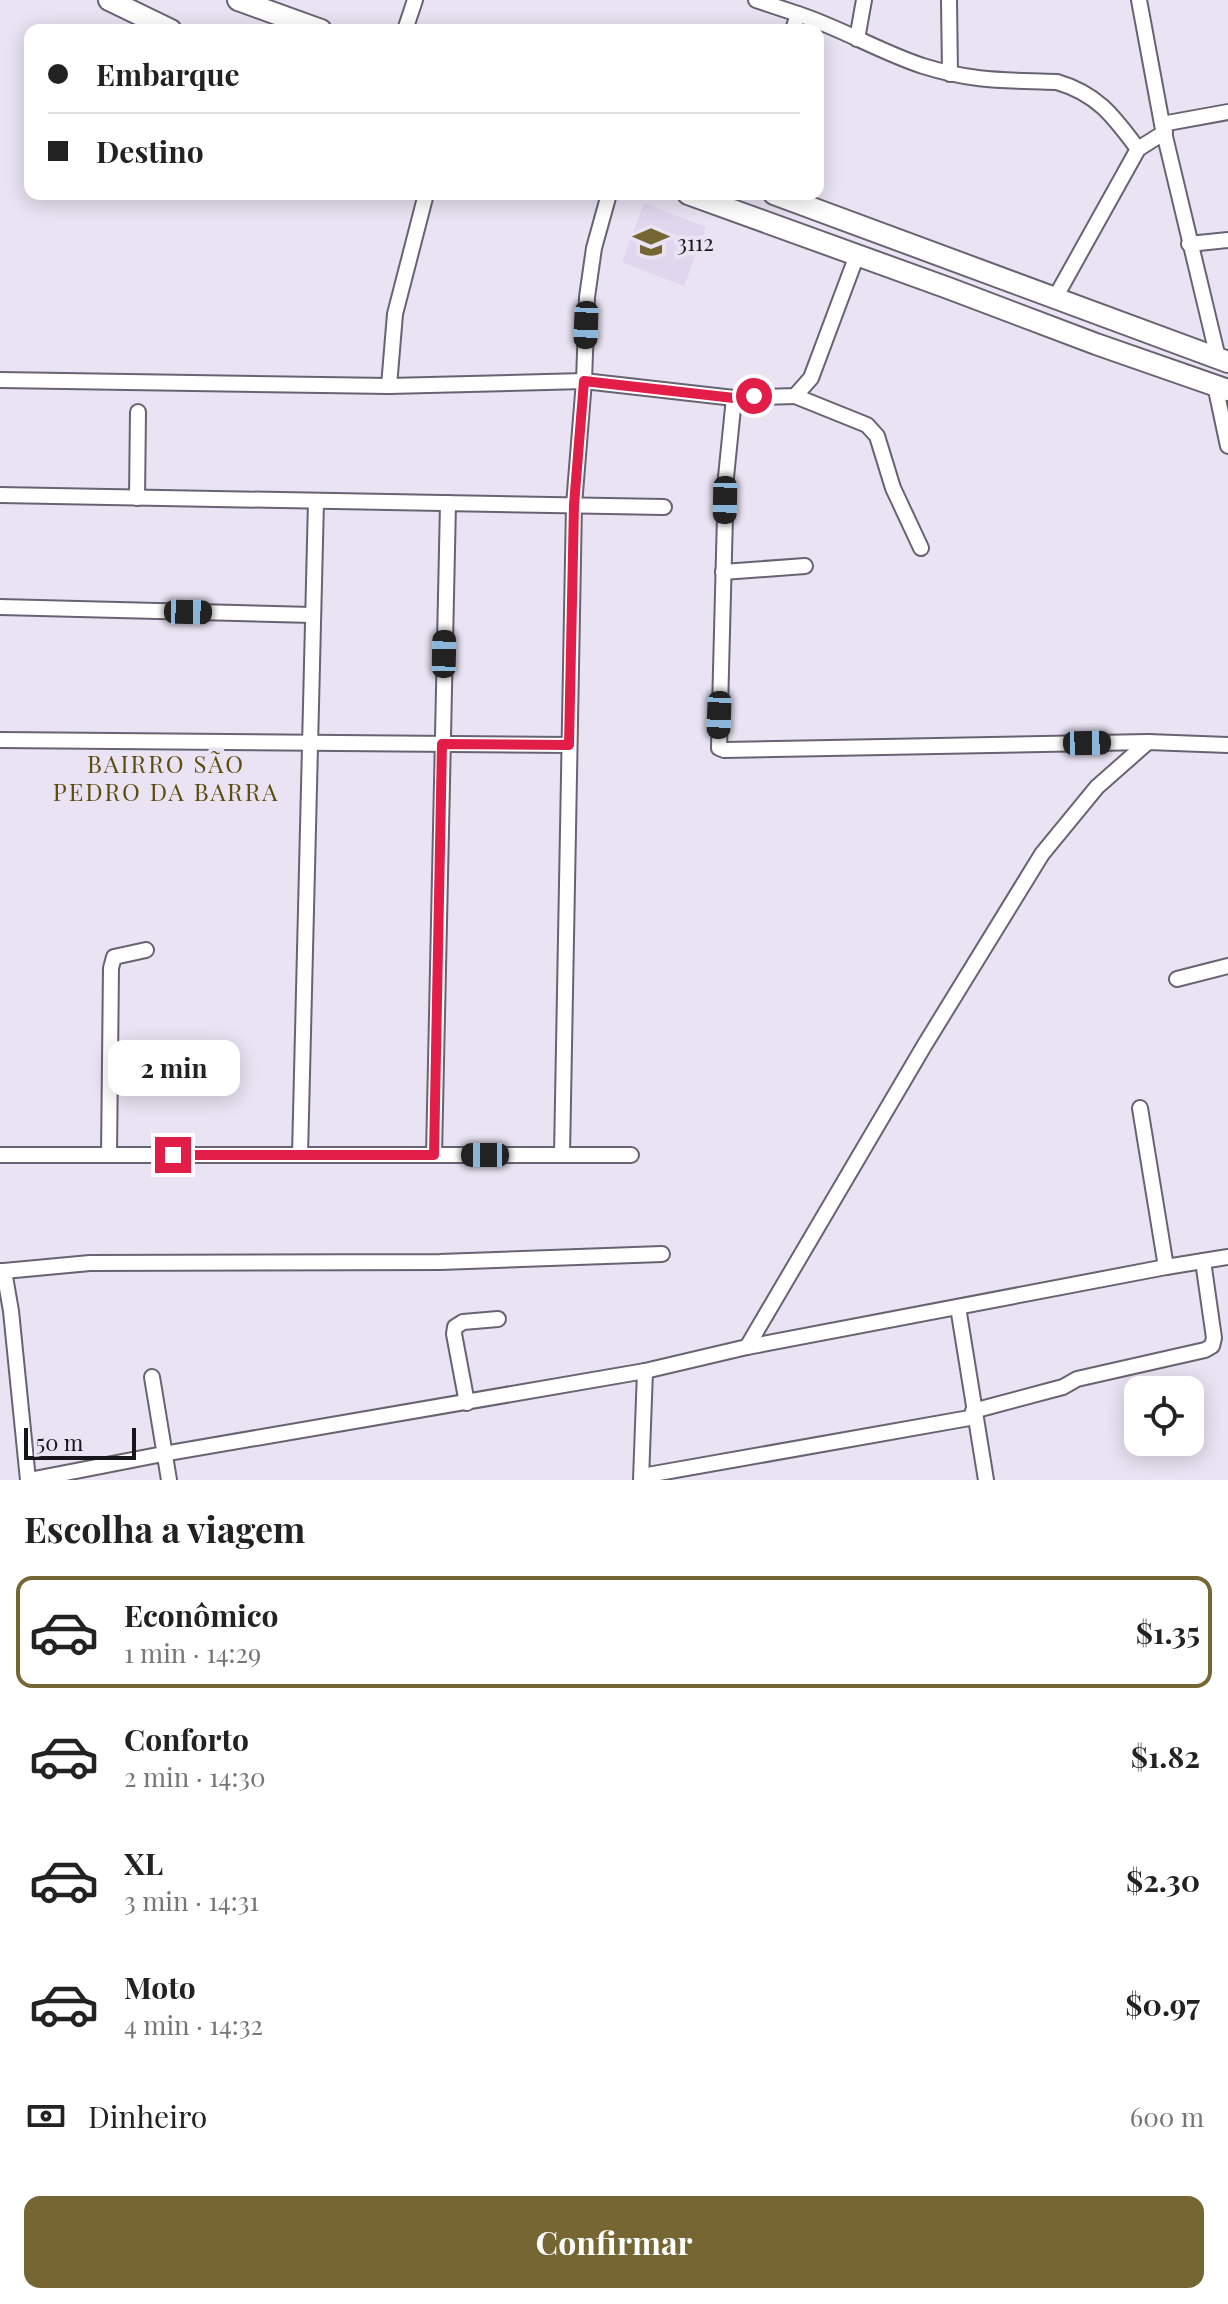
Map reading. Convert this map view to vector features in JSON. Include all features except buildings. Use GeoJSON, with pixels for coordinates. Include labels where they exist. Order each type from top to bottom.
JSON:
{"type":"FeatureCollection","features":[{"type":"Feature","properties":{"kind":"main road"},"geometry":{"type":"LineString","coordinates":[[109,0],[159,24]]}},
{"type":"Feature","properties":{"kind":"main road"},"geometry":{"type":"LineString","coordinates":[[238,0],[303,24]]}},
{"type":"Feature","properties":{"kind":"main road"},"geometry":{"type":"LineString","coordinates":[[705,200],[1221,388]]}},
{"type":"Feature","properties":{"kind":"main road"},"geometry":{"type":"LineString","coordinates":[[790,200],[1223,360]]}},
{"type":"Feature","properties":{"kind":"street"},"geometry":{"type":"LineString","coordinates":[[407,24],[415,0]]}},
{"type":"Feature","properties":{"kind":"street"},"geometry":{"type":"LineString","coordinates":[[756,0],[836,27],[885,52],[950,74],[987,81],[1057,82],[1068,85],[1100,102],[1138,149]]}},
{"type":"Feature","properties":{"kind":"street"},"geometry":{"type":"LineString","coordinates":[[857,39],[864,0]]}},
{"type":"Feature","properties":{"kind":"street"},"geometry":{"type":"LineString","coordinates":[[949,0],[950,74]]}},
{"type":"Feature","properties":{"kind":"street"},"geometry":{"type":"LineString","coordinates":[[1139,0],[1189,244],[1223,360]]}},
{"type":"Feature","properties":{"kind":"street"},"geometry":{"type":"LineString","coordinates":[[795,24],[798,14]]}},
{"type":"Feature","properties":{"kind":"street"},"geometry":{"type":"LineString","coordinates":[[1055,298],[1138,149],[1164,128],[1228,112]]}},
{"type":"Feature","properties":{"kind":"street"},"geometry":{"type":"LineString","coordinates":[[389,386],[395,314],[424,200]]}},
{"type":"Feature","properties":{"kind":"street"},"geometry":{"type":"LineString","coordinates":[[562,1155],[574,505],[587,297],[594,248],[607,200]]}},
{"type":"Feature","properties":{"kind":"street"},"geometry":{"type":"LineString","coordinates":[[1189,244],[1228,240]]}},
{"type":"Feature","properties":{"kind":"street"},"geometry":{"type":"LineString","coordinates":[[795,396],[811,378],[857,255]]}},
{"type":"Feature","properties":{"kind":"street"},"geometry":{"type":"LineString","coordinates":[[0,380],[389,386],[584,381],[734,398],[795,396],[867,425],[877,436],[893,488],[921,548]]}},
{"type":"Feature","properties":{"kind":"street"},"geometry":{"type":"LineString","coordinates":[[1221,388],[1228,446]]}},
{"type":"Feature","properties":{"kind":"street"},"geometry":{"type":"LineString","coordinates":[[734,398],[726,477],[718,743],[724,750],[1148,742],[1228,745]]}},
{"type":"Feature","properties":{"kind":"street"},"geometry":{"type":"LineString","coordinates":[[137,498],[138,412]]}},
{"type":"Feature","properties":{"kind":"street"},"geometry":{"type":"LineString","coordinates":[[0,495],[664,507]]}},
{"type":"Feature","properties":{"kind":"street"},"geometry":{"type":"LineString","coordinates":[[300,1155],[316,501]]}},
{"type":"Feature","properties":{"kind":"street"},"geometry":{"type":"LineString","coordinates":[[434,1155],[448,503]]}},
{"type":"Feature","properties":{"kind":"street"},"geometry":{"type":"LineString","coordinates":[[723,572],[805,566]]}},
{"type":"Feature","properties":{"kind":"street"},"geometry":{"type":"LineString","coordinates":[[0,607],[313,615]]}},
{"type":"Feature","properties":{"kind":"street"},"geometry":{"type":"LineString","coordinates":[[0,740],[569,745]]}},
{"type":"Feature","properties":{"kind":"street"},"geometry":{"type":"LineString","coordinates":[[747,1347],[932,1033],[1042,854],[1097,787],[1148,742]]}},
{"type":"Feature","properties":{"kind":"street"},"geometry":{"type":"LineString","coordinates":[[109,1155],[111,968],[114,957],[146,950]]}},
{"type":"Feature","properties":{"kind":"street"},"geometry":{"type":"LineString","coordinates":[[1177,979],[1228,966]]}},
{"type":"Feature","properties":{"kind":"street"},"geometry":{"type":"LineString","coordinates":[[1140,1108],[1166,1267]]}},
{"type":"Feature","properties":{"kind":"street"},"geometry":{"type":"LineString","coordinates":[[0,1155],[631,1155]]}},
{"type":"Feature","properties":{"kind":"street"},"geometry":{"type":"LineString","coordinates":[[662,1254],[440,1262],[90,1263],[2,1271],[11,1311],[29,1480],[645,1371],[747,1347],[1228,1257]]}},
{"type":"Feature","properties":{"kind":"street"},"geometry":{"type":"LineString","coordinates":[[645,1371],[642,1478],[974,1414],[1063,1387],[1077,1379],[1205,1350],[1212,1346],[1214,1338],[1203,1261]]}},
{"type":"Feature","properties":{"kind":"street"},"geometry":{"type":"LineString","coordinates":[[958,1307],[986,1480]]}},
{"type":"Feature","properties":{"kind":"street"},"geometry":{"type":"LineString","coordinates":[[467,1403],[455,1327],[463,1322],[498,1319]]}},
{"type":"Feature","properties":{"kind":"street"},"geometry":{"type":"LineString","coordinates":[[152,1377],[169,1480]]}},
{"type":"Feature","properties":{"kind":"shaded area"},"geometry":{"type":"Polygon","coordinates":[[[644,203],[706,227],[684,286],[622,262],[644,203]]]}},
{"type":"Feature","properties":{"kind":"place","name":"3112"},"geometry":{"type":"Point","coordinates":[651,242]}},
{"type":"Feature","properties":{"kind":"district","name":"BAIRRO SÃO PEDRO DA BARRA"},"geometry":{"type":"Point","coordinates":[166,777]}},
{"type":"Feature","properties":{"kind":"route"},"geometry":{"type":"LineString","coordinates":[[173,1155],[434,1155],[442,744],[569,745],[574,505],[584,381],[734,398],[754,396]]}}]}
